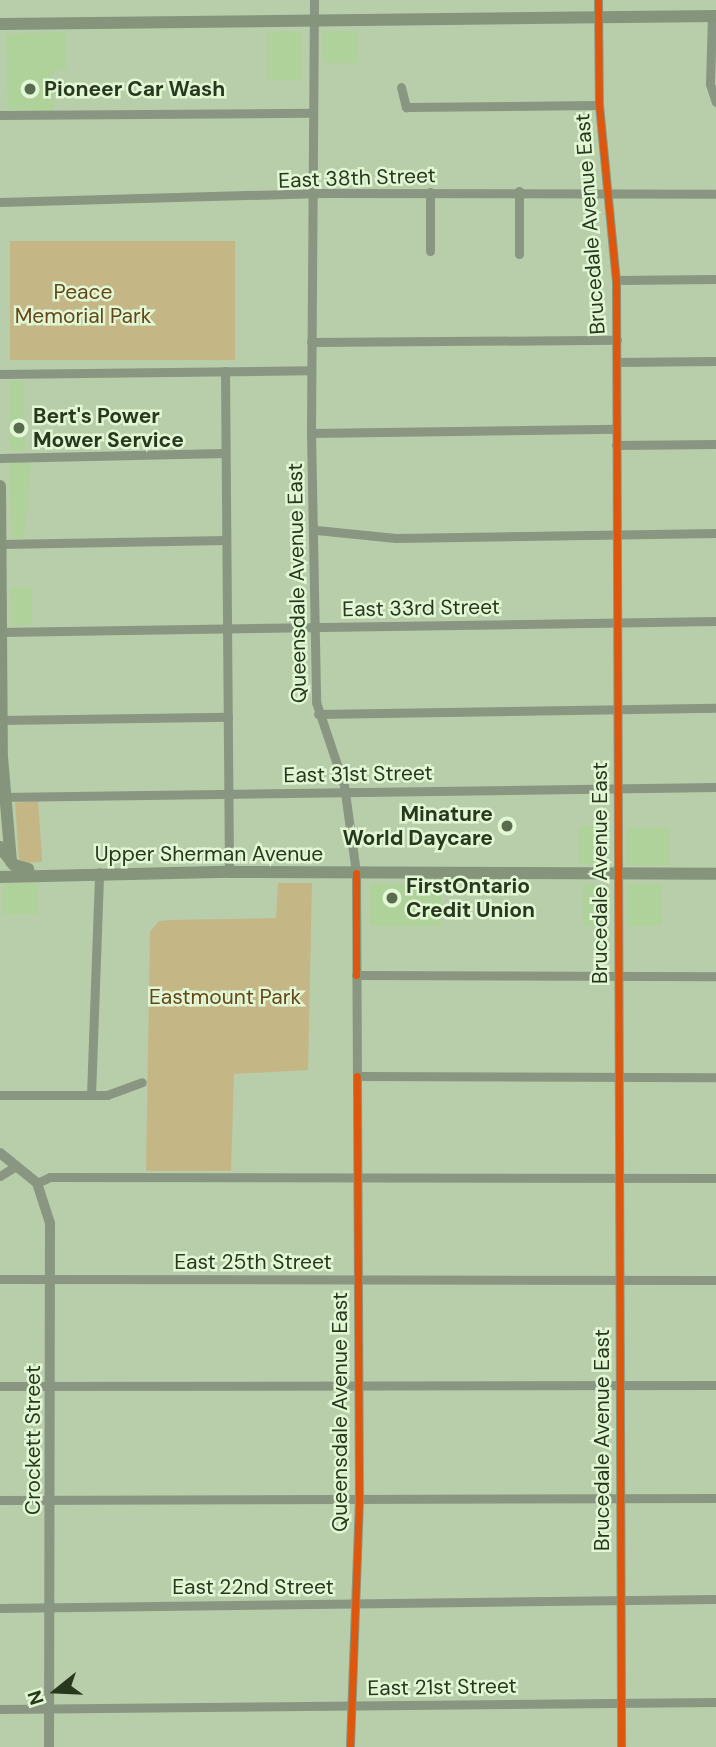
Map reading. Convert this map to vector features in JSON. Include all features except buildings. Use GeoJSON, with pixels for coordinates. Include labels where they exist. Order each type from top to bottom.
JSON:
{"type":"FeatureCollection","features":[{"type":"Feature","properties":{"kind":"main road"},"geometry":{"type":"LineString","coordinates":[[0,24],[714,16]]}},
{"type":"Feature","properties":{"kind":"main road"},"geometry":{"type":"LineString","coordinates":[[0,486],[1,720],[3,797],[7,811],[5,865]]}},
{"type":"Feature","properties":{"kind":"main road"},"geometry":{"type":"LineString","coordinates":[[0,834],[7,811]]}},
{"type":"Feature","properties":{"kind":"main road"},"geometry":{"type":"LineString","coordinates":[[0,847],[5,865]]}},
{"type":"Feature","properties":{"kind":"main road"},"geometry":{"type":"LineString","coordinates":[[5,865],[33,871]]}},
{"type":"Feature","properties":{"kind":"main road","name":"Upper Sherman Avenue"},"geometry":{"type":"LineString","coordinates":[[0,877],[33,871],[716,874]]}},
{"type":"Feature","properties":{"kind":"street","name":"Queensdale Avenue East"},"geometry":{"type":"LineString","coordinates":[[314,0],[311,113],[311,433],[316,530],[318,714],[345,792],[356,873],[359,1499],[350,1747]]}},
{"type":"Feature","properties":{"kind":"street","name":"Brucedale Avenue East"},"geometry":{"type":"LineString","coordinates":[[598,0],[599,106],[616,280],[617,340],[621,1747]]}},
{"type":"Feature","properties":{"kind":"street"},"geometry":{"type":"LineString","coordinates":[[714,16],[710,84],[716,102]]}},
{"type":"Feature","properties":{"kind":"street"},"geometry":{"type":"LineString","coordinates":[[401,88],[406,107],[599,106]]}},
{"type":"Feature","properties":{"kind":"street"},"geometry":{"type":"LineString","coordinates":[[0,115],[311,113]]}},
{"type":"Feature","properties":{"kind":"street"},"geometry":{"type":"LineString","coordinates":[[519,191],[519,254]]}},
{"type":"Feature","properties":{"kind":"street","name":"East 38th Street"},"geometry":{"type":"LineString","coordinates":[[0,202],[519,191],[716,194]]}},
{"type":"Feature","properties":{"kind":"street"},"geometry":{"type":"LineString","coordinates":[[430,192],[430,251]]}},
{"type":"Feature","properties":{"kind":"street"},"geometry":{"type":"LineString","coordinates":[[616,280],[716,279]]}},
{"type":"Feature","properties":{"kind":"street"},"geometry":{"type":"LineString","coordinates":[[311,342],[617,340]]}},
{"type":"Feature","properties":{"kind":"street"},"geometry":{"type":"LineString","coordinates":[[617,362],[716,361]]}},
{"type":"Feature","properties":{"kind":"street"},"geometry":{"type":"LineString","coordinates":[[0,374],[311,370]]}},
{"type":"Feature","properties":{"kind":"street"},"geometry":{"type":"LineString","coordinates":[[225,371],[229,872]]}},
{"type":"Feature","properties":{"kind":"street"},"geometry":{"type":"LineString","coordinates":[[311,433],[616,429]]}},
{"type":"Feature","properties":{"kind":"street"},"geometry":{"type":"LineString","coordinates":[[616,445],[716,444]]}},
{"type":"Feature","properties":{"kind":"street"},"geometry":{"type":"LineString","coordinates":[[0,458],[225,453]]}},
{"type":"Feature","properties":{"kind":"street"},"geometry":{"type":"LineString","coordinates":[[316,530],[396,538],[716,533]]}},
{"type":"Feature","properties":{"kind":"street"},"geometry":{"type":"LineString","coordinates":[[0,544],[226,540]]}},
{"type":"Feature","properties":{"kind":"street","name":"East 33rd Street"},"geometry":{"type":"LineString","coordinates":[[1,632],[716,621]]}},
{"type":"Feature","properties":{"kind":"street"},"geometry":{"type":"LineString","coordinates":[[318,714],[716,708]]}},
{"type":"Feature","properties":{"kind":"street"},"geometry":{"type":"LineString","coordinates":[[1,720],[228,717]]}},
{"type":"Feature","properties":{"kind":"street","name":"East 31st Street"},"geometry":{"type":"LineString","coordinates":[[3,797],[716,787]]}},
{"type":"Feature","properties":{"kind":"street"},"geometry":{"type":"LineString","coordinates":[[91,1095],[99,872]]}},
{"type":"Feature","properties":{"kind":"street"},"geometry":{"type":"LineString","coordinates":[[356,975],[716,976]]}},
{"type":"Feature","properties":{"kind":"street"},"geometry":{"type":"LineString","coordinates":[[357,1076],[716,1077]]}},
{"type":"Feature","properties":{"kind":"street"},"geometry":{"type":"LineString","coordinates":[[0,1095],[116,1094],[142,1082]]}},
{"type":"Feature","properties":{"kind":"street"},"geometry":{"type":"LineString","coordinates":[[0,1153],[37,1183],[50,1177],[716,1178]]}},
{"type":"Feature","properties":{"kind":"street"},"geometry":{"type":"LineString","coordinates":[[0,1176],[16,1166]]}},
{"type":"Feature","properties":{"kind":"street","name":"Crockett Street"},"geometry":{"type":"LineString","coordinates":[[37,1183],[49,1209],[51,1279],[49,1747]]}},
{"type":"Feature","properties":{"kind":"street","name":"East 25th Street"},"geometry":{"type":"LineString","coordinates":[[0,1279],[716,1280]]}},
{"type":"Feature","properties":{"kind":"street"},"geometry":{"type":"LineString","coordinates":[[0,1386],[716,1385]]}},
{"type":"Feature","properties":{"kind":"street"},"geometry":{"type":"LineString","coordinates":[[0,1500],[716,1498]]}},
{"type":"Feature","properties":{"kind":"street","name":"East 22nd Street"},"geometry":{"type":"LineString","coordinates":[[0,1608],[716,1599]]}},
{"type":"Feature","properties":{"kind":"street","name":"East 21st Street"},"geometry":{"type":"LineString","coordinates":[[0,1709],[716,1702]]}},
{"type":"Feature","properties":{"kind":"shaded area"},"geometry":{"type":"Polygon","coordinates":[[[323,31],[357,31],[357,63],[323,63],[323,31]]]}},
{"type":"Feature","properties":{"kind":"shaded area"},"geometry":{"type":"Polygon","coordinates":[[[66,32],[65,70],[53,71],[54,111],[8,110],[6,34],[66,32]]]}},
{"type":"Feature","properties":{"kind":"shaded area"},"geometry":{"type":"Polygon","coordinates":[[[267,32],[302,32],[302,80],[267,80],[267,32]]]}},
{"type":"Feature","properties":{"kind":"shaded area"},"geometry":{"type":"Polygon","coordinates":[[[10,381],[23,381],[25,451],[10,450],[10,381]]]}},
{"type":"Feature","properties":{"kind":"shaded area"},"geometry":{"type":"Polygon","coordinates":[[[31,462],[24,538],[12,537],[9,463],[31,462]]]}},
{"type":"Feature","properties":{"kind":"shaded area"},"geometry":{"type":"Polygon","coordinates":[[[31,587],[32,625],[12,626],[11,588],[31,587]]]}},
{"type":"Feature","properties":{"kind":"shaded area"},"geometry":{"type":"Polygon","coordinates":[[[579,826],[606,826],[606,864],[579,864],[579,826]]]}},
{"type":"Feature","properties":{"kind":"shaded area"},"geometry":{"type":"Polygon","coordinates":[[[627,828],[670,828],[670,865],[627,865],[627,828]]]}},
{"type":"Feature","properties":{"kind":"shaded area"},"geometry":{"type":"Polygon","coordinates":[[[3,883],[37,883],[37,914],[3,914],[3,883]]]}},
{"type":"Feature","properties":{"kind":"shaded area"},"geometry":{"type":"Polygon","coordinates":[[[370,884],[441,884],[441,926],[370,926],[370,884]]]}},
{"type":"Feature","properties":{"kind":"shaded area"},"geometry":{"type":"Polygon","coordinates":[[[628,884],[662,884],[662,926],[628,926],[628,884]]]}},
{"type":"Feature","properties":{"kind":"shaded area"},"geometry":{"type":"Polygon","coordinates":[[[583,885],[607,885],[607,926],[583,926],[583,885]]]}},
{"type":"Feature","properties":{"kind":"green space","name":"Peace Memorial Park"},"geometry":{"type":"Polygon","coordinates":[[[10,241],[235,241],[235,360],[10,360],[10,241]]]}},
{"type":"Feature","properties":{"kind":"green space"},"geometry":{"type":"Polygon","coordinates":[[[38,801],[42,862],[19,863],[15,803],[38,801]]]}},
{"type":"Feature","properties":{"kind":"green space","name":"Eastmount Park"},"geometry":{"type":"Polygon","coordinates":[[[278,883],[312,883],[308,1070],[234,1074],[231,1171],[146,1171],[150,932],[159,921],[276,918],[278,883]]]}},
{"type":"Feature","properties":{"kind":"cycle path"},"geometry":{"type":"LineString","coordinates":[[598,0],[599,105],[616,280],[621,1747]]}},
{"type":"Feature","properties":{"kind":"cycle path"},"geometry":{"type":"LineString","coordinates":[[356,873],[356,975]]}},
{"type":"Feature","properties":{"kind":"cycle path"},"geometry":{"type":"LineString","coordinates":[[350,1747],[359,1499],[357,1076]]}},
{"type":"Feature","properties":{"kind":"place","name":"Pioneer Car Wash"},"geometry":{"type":"Point","coordinates":[30,89]}},
{"type":"Feature","properties":{"kind":"place","name":"Bert's Power Mower Service"},"geometry":{"type":"Point","coordinates":[19,428]}},
{"type":"Feature","properties":{"kind":"place","name":"Minature World Daycare"},"geometry":{"type":"Point","coordinates":[507,826]}},
{"type":"Feature","properties":{"kind":"place","name":"FirstOntario Credit Union"},"geometry":{"type":"Point","coordinates":[392,898]}}]}
